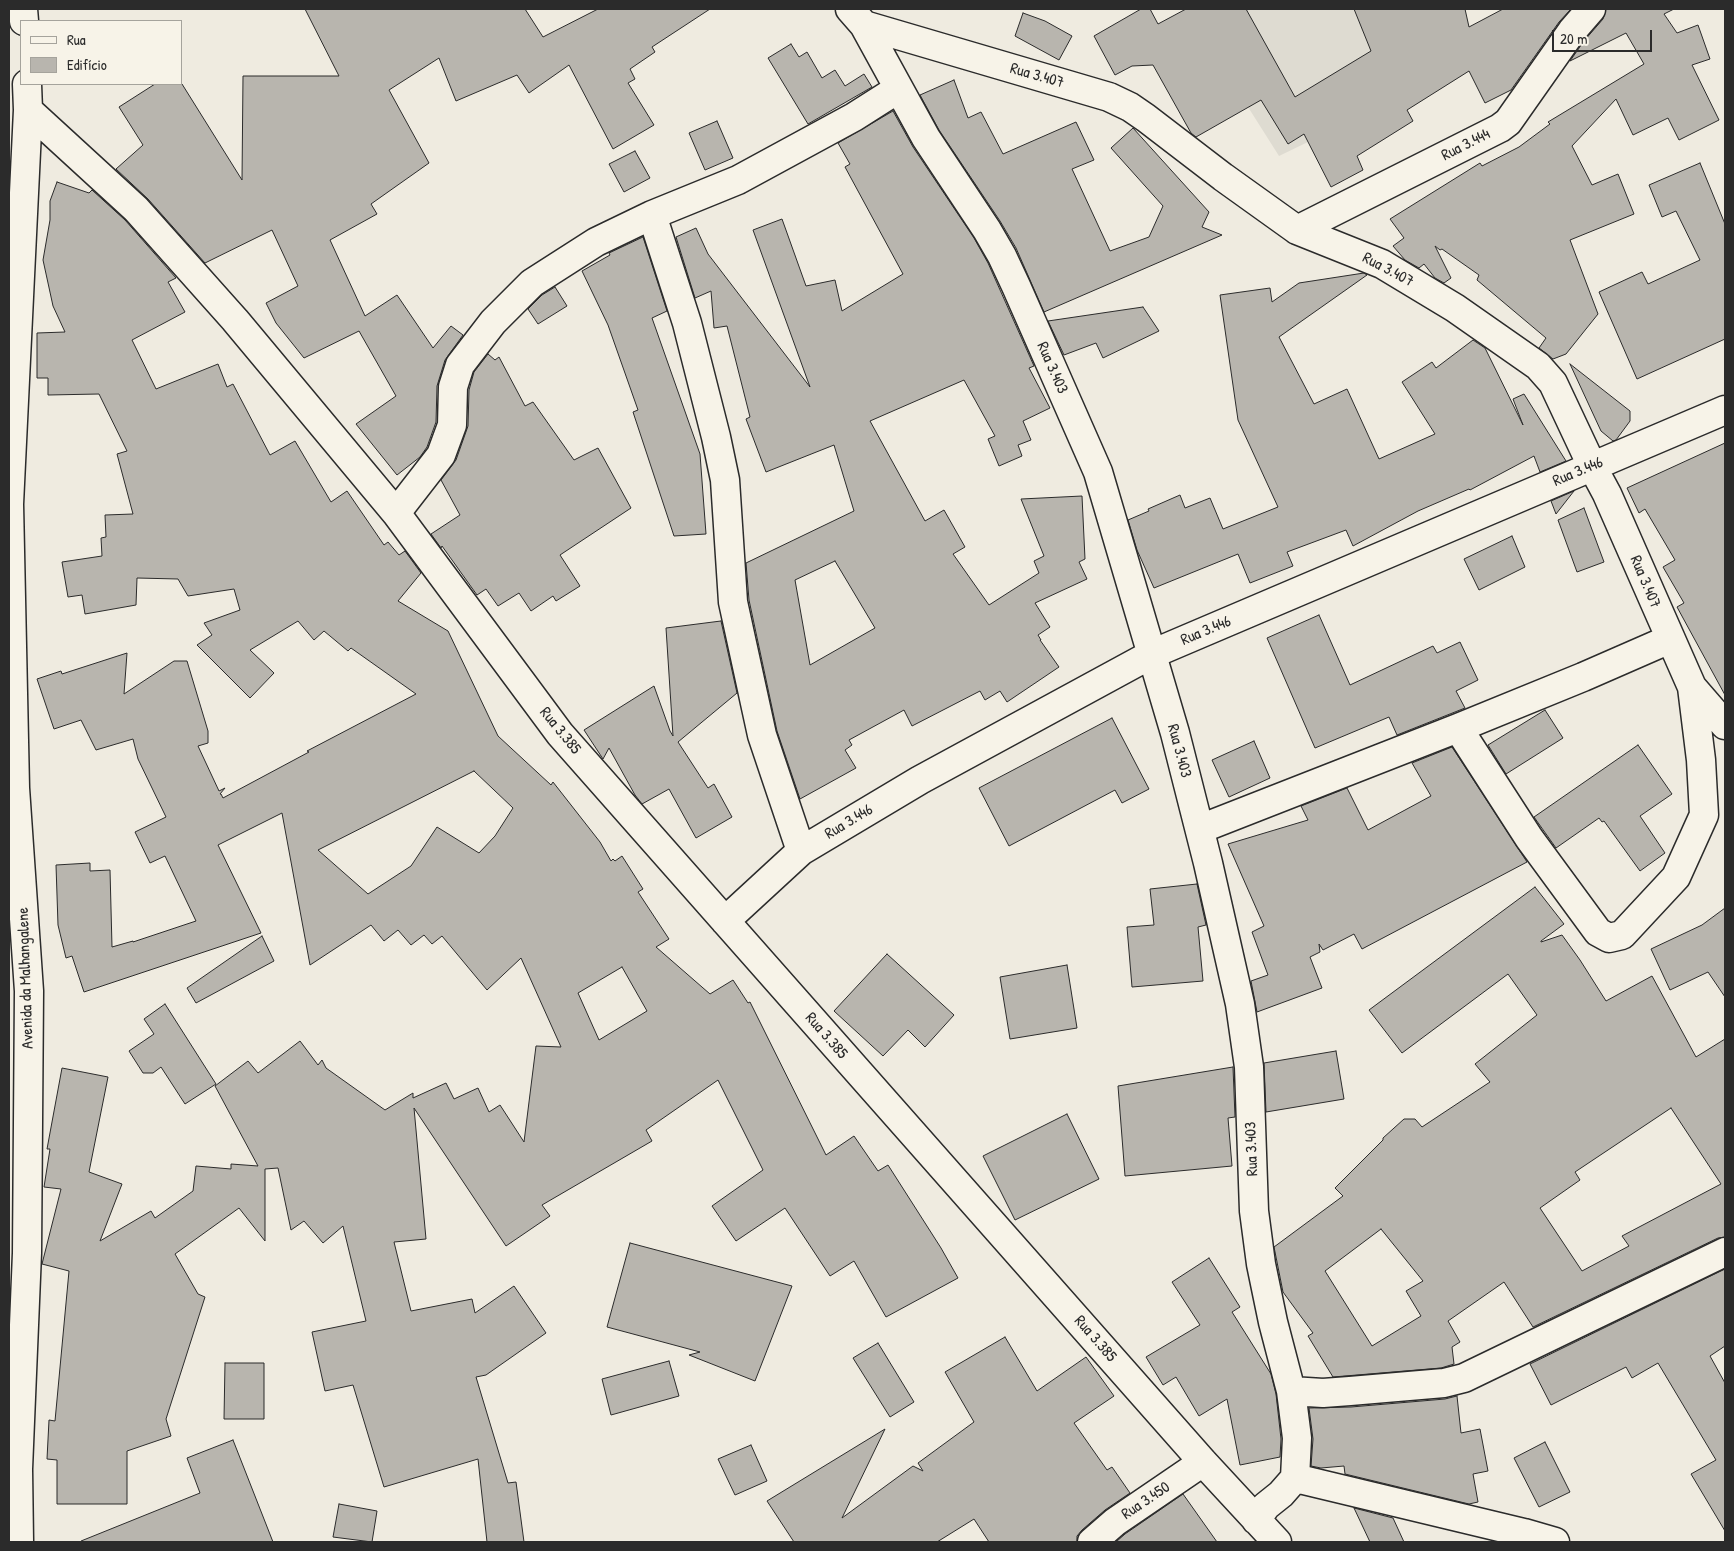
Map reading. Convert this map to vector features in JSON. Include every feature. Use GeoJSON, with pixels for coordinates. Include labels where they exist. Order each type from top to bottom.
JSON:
{"type":"FeatureCollection","features":[{"type":"Feature","properties":{"kind":"street","name":"Rua 3.444"},"geometry":{"type":"LineString","coordinates":[[1297,230],[1500,128],[1508,122],[1572,30],[1590,9]]}},
{"type":"Feature","properties":{"kind":"street","name":"Rua 3.407"},"geometry":{"type":"LineString","coordinates":[[857,17],[1109,98],[1130,107],[1297,230],[1382,264],[1455,308],[1538,366],[1553,383],[1607,494],[1692,688],[1725,724]]}},
{"type":"Feature","properties":{"kind":"street","name":"Rua 3.403"},"geometry":{"type":"LineString","coordinates":[[857,17],[931,146],[1002,256],[1098,472],[1175,732],[1200,829],[1241,1013],[1250,1067],[1255,1220],[1265,1283],[1292,1391],[1297,1438],[1295,1478]]}},
{"type":"Feature","properties":{"kind":"street"},"geometry":{"type":"LineString","coordinates":[[396,513],[441,455],[452,425],[453,387],[460,365],[493,322],[532,283],[596,242],[738,180],[854,117],[898,89]]}},
{"type":"Feature","properties":{"kind":"street","name":"Avenida da Malhangalene"},"geometry":{"type":"LineString","coordinates":[[16,1530],[14,1466],[18,1250],[30,991],[12,793],[9,504],[21,100]]}},
{"type":"Feature","properties":{"kind":"street","name":"Rua 3.385"},"geometry":{"type":"LineString","coordinates":[[21,100],[136,209],[235,320],[396,513],[560,734],[1203,1462],[1277,1542]]}},
{"type":"Feature","properties":{"kind":"street"},"geometry":{"type":"LineString","coordinates":[[652,216],[687,323],[716,437],[725,480],[733,602],[762,735],[802,851]]}},
{"type":"Feature","properties":{"kind":"street","name":"Rua 3.446"},"geometry":{"type":"LineString","coordinates":[[725,921],[802,851],[920,780],[1152,654],[1725,410]]}},
{"type":"Feature","properties":{"kind":"street"},"geometry":{"type":"LineString","coordinates":[[1200,829],[1458,728],[1670,639]]}},
{"type":"Feature","properties":{"kind":"street"},"geometry":{"type":"LineString","coordinates":[[1458,728],[1529,838],[1598,932],[1609,938],[1622,935],[1676,877],[1704,815],[1701,760],[1692,688]]}},
{"type":"Feature","properties":{"kind":"street"},"geometry":{"type":"LineString","coordinates":[[1292,1391],[1350,1391],[1444,1383],[1464,1378],[1725,1252]]}},
{"type":"Feature","properties":{"kind":"street","name":"Rua 3.450"},"geometry":{"type":"LineString","coordinates":[[1092,1542],[1115,1522],[1203,1462]]}},
{"type":"Feature","properties":{"kind":"street"},"geometry":{"type":"LineString","coordinates":[[1256,1520],[1266,1506],[1281,1494],[1295,1478],[1555,1542]]}},
{"type":"Feature","properties":{"kind":"shaded area"},"geometry":{"type":"Polygon","coordinates":[[[1229,9],[1398,9],[1407,31],[1341,126],[1279,156],[1248,107],[1202,26],[1229,9]]]}},
{"type":"Feature","properties":{"kind":"building"},"geometry":{"type":"Polygon","coordinates":[[[305,9],[525,9],[543,37],[598,9],[710,9],[652,47],[655,52],[630,69],[635,79],[628,83],[654,125],[613,149],[569,65],[529,93],[517,75],[456,101],[439,58],[389,90],[429,163],[371,204],[377,214],[330,240],[365,316],[397,295],[433,348],[451,326],[463,335],[445,360],[437,386],[436,422],[427,447],[420,457],[397,475],[356,424],[396,396],[359,331],[304,358],[276,323],[266,303],[298,286],[272,230],[205,263],[148,199],[116,169],[143,145],[119,107],[153,85],[182,84],[242,180],[243,76],[339,76],[305,9]]]}},
{"type":"Feature","properties":{"kind":"building"},"geometry":{"type":"Polygon","coordinates":[[[1141,9],[1150,9],[1158,24],[1186,9],[1246,9],[1295,97],[1371,51],[1354,9],[1465,9],[1469,27],[1503,9],[1571,9],[1559,22],[1511,90],[1485,103],[1469,71],[1407,110],[1413,121],[1357,156],[1363,170],[1331,187],[1304,134],[1288,144],[1261,100],[1196,137],[1191,133],[1153,65],[1132,66],[1115,75],[1094,36],[1141,9]]]}},
{"type":"Feature","properties":{"kind":"building"},"geometry":{"type":"Polygon","coordinates":[[[1606,9],[1674,9],[1664,14],[1677,33],[1698,25],[1710,59],[1692,65],[1719,120],[1679,140],[1668,118],[1633,135],[1616,99],[1572,146],[1592,185],[1618,174],[1634,214],[1570,240],[1598,314],[1566,354],[1553,359],[1539,348],[1546,338],[1477,280],[1479,275],[1442,249],[1440,250],[1435,246],[1451,278],[1444,283],[1435,278],[1424,264],[1419,268],[1405,260],[1393,246],[1404,238],[1390,219],[1480,163],[1482,166],[1519,147],[1550,124],[1548,122],[1644,64],[1626,33],[1570,61],[1603,19],[1606,9]]]}},
{"type":"Feature","properties":{"kind":"building"},"geometry":{"type":"Polygon","coordinates":[[[1023,13],[1045,21],[1072,36],[1059,60],[1015,36],[1023,13]]]}},
{"type":"Feature","properties":{"kind":"building"},"geometry":{"type":"Polygon","coordinates":[[[791,44],[799,57],[807,52],[822,78],[835,70],[845,86],[864,74],[872,87],[808,124],[768,58],[791,44]]]}},
{"type":"Feature","properties":{"kind":"building"},"geometry":{"type":"Polygon","coordinates":[[[954,80],[968,118],[981,112],[1003,154],[1076,122],[1094,160],[1072,169],[1110,251],[1149,237],[1163,206],[1111,148],[1133,128],[1209,212],[1202,227],[1222,235],[1044,312],[1016,248],[939,130],[920,95],[954,80]]]}},
{"type":"Feature","properties":{"kind":"building"},"geometry":{"type":"Polygon","coordinates":[[[893,111],[913,147],[974,238],[988,263],[1034,366],[1029,368],[1050,408],[1023,421],[1031,440],[1018,445],[1022,456],[999,466],[988,439],[995,436],[964,380],[870,421],[925,521],[944,510],[965,547],[953,554],[989,605],[1039,573],[1034,561],[1044,556],[1021,499],[1082,496],[1085,559],[1079,562],[1087,579],[1035,603],[1050,627],[1038,635],[1059,667],[1007,702],[1000,691],[985,700],[980,691],[912,726],[904,710],[849,740],[852,745],[845,750],[856,768],[800,799],[777,731],[749,600],[746,563],[854,511],[834,445],[766,472],[746,419],[750,417],[727,326],[714,328],[711,291],[695,298],[676,237],[696,228],[708,254],[810,387],[753,230],[782,219],[806,286],[835,280],[842,311],[903,274],[845,167],[850,164],[838,143],[893,111]],[[835,561],[795,580],[810,665],[875,628],[835,561]]]}},
{"type":"Feature","properties":{"kind":"building"},"geometry":{"type":"Polygon","coordinates":[[[717,121],[733,158],[705,170],[689,133],[717,121]]]}},
{"type":"Feature","properties":{"kind":"building"},"geometry":{"type":"Polygon","coordinates":[[[635,151],[650,178],[624,192],[609,164],[635,151]]]}},
{"type":"Feature","properties":{"kind":"building"},"geometry":{"type":"Polygon","coordinates":[[[1700,163],[1725,224],[1725,339],[1637,379],[1599,292],[1642,272],[1648,284],[1700,260],[1676,211],[1662,217],[1649,185],[1700,163]]]}},
{"type":"Feature","properties":{"kind":"building"},"geometry":{"type":"Polygon","coordinates":[[[57,182],[89,193],[92,190],[125,220],[176,278],[168,282],[185,312],[132,340],[156,389],[218,364],[227,387],[233,384],[270,455],[295,441],[331,502],[347,491],[384,545],[388,542],[399,555],[405,551],[421,573],[398,601],[448,631],[498,736],[551,785],[553,782],[600,842],[611,861],[613,859],[615,861],[622,856],[643,889],[638,892],[669,939],[656,947],[710,994],[733,980],[748,1003],[750,1002],[826,1155],[854,1136],[878,1171],[888,1165],[958,1278],[886,1317],[854,1261],[830,1276],[785,1208],[736,1241],[712,1206],[763,1170],[718,1080],[646,1130],[652,1141],[542,1205],[550,1216],[506,1246],[414,1108],[426,1239],[394,1242],[411,1311],[472,1299],[475,1313],[514,1286],[546,1333],[486,1375],[476,1377],[508,1483],[516,1482],[524,1542],[487,1542],[478,1459],[384,1487],[353,1385],[325,1391],[312,1332],[366,1321],[343,1226],[323,1243],[304,1221],[291,1230],[278,1168],[265,1169],[265,1241],[239,1208],[175,1254],[198,1294],[205,1297],[166,1419],[171,1436],[127,1451],[127,1504],[57,1504],[57,1460],[47,1459],[49,1420],[55,1421],[69,1271],[42,1264],[61,1189],[44,1187],[50,1149],[47,1149],[62,1068],[108,1077],[89,1172],[122,1184],[100,1241],[151,1211],[155,1218],[193,1191],[196,1166],[231,1169],[231,1164],[258,1166],[215,1086],[248,1061],[258,1073],[300,1041],[318,1065],[322,1060],[326,1068],[385,1110],[413,1093],[413,1098],[446,1083],[454,1099],[478,1088],[489,1112],[500,1105],[524,1142],[536,1046],[561,1047],[521,958],[487,990],[442,936],[432,944],[424,935],[411,945],[398,930],[384,941],[371,925],[310,965],[282,813],[218,845],[261,933],[84,992],[72,956],[66,958],[58,925],[56,865],[90,863],[90,871],[110,870],[112,947],[196,921],[165,856],[150,863],[135,832],[166,817],[138,759],[133,739],[96,750],[81,720],[54,729],[37,679],[61,671],[62,674],[127,653],[124,694],[174,661],[187,661],[208,731],[208,743],[198,746],[219,791],[225,788],[220,794],[223,798],[309,752],[307,751],[416,694],[351,648],[348,651],[324,631],[314,640],[298,621],[250,650],[274,673],[250,698],[197,645],[212,635],[204,623],[240,610],[234,589],[188,596],[178,579],[137,578],[136,605],[85,614],[82,595],[68,597],[62,562],[102,556],[101,538],[106,537],[105,515],[133,514],[117,454],[127,451],[99,394],[48,395],[48,378],[37,378],[37,333],[65,332],[53,306],[43,260],[50,220],[50,201],[57,182]],[[474,771],[318,850],[368,894],[411,866],[437,827],[479,853],[495,836],[513,808],[474,771]],[[622,967],[578,993],[599,1040],[647,1011],[622,967]]]}},
{"type":"Feature","properties":{"kind":"building"},"geometry":{"type":"Polygon","coordinates":[[[643,237],[667,311],[652,318],[700,454],[706,534],[674,536],[633,412],[638,410],[608,325],[582,271],[610,255],[609,253],[643,237]]]}},
{"type":"Feature","properties":{"kind":"building"},"geometry":{"type":"Polygon","coordinates":[[[1364,273],[1367,275],[1279,337],[1314,404],[1347,389],[1379,459],[1435,434],[1402,382],[1432,362],[1436,368],[1473,340],[1485,348],[1523,425],[1513,399],[1524,394],[1566,461],[1540,472],[1534,456],[1470,490],[1418,511],[1353,546],[1346,530],[1287,552],[1293,566],[1250,583],[1238,554],[1154,588],[1137,550],[1128,520],[1180,495],[1185,508],[1210,498],[1223,529],[1278,507],[1238,420],[1220,295],[1270,288],[1272,302],[1299,283],[1364,273]]]}},
{"type":"Feature","properties":{"kind":"building"},"geometry":{"type":"Polygon","coordinates":[[[555,287],[567,306],[538,324],[528,309],[542,295],[555,287]]]}},
{"type":"Feature","properties":{"kind":"building"},"geometry":{"type":"Polygon","coordinates":[[[1143,307],[1159,331],[1103,358],[1096,343],[1064,355],[1048,321],[1143,307]]]}},
{"type":"Feature","properties":{"kind":"building"},"geometry":{"type":"Polygon","coordinates":[[[488,354],[495,360],[499,357],[525,406],[533,402],[574,460],[598,448],[631,508],[560,555],[580,586],[556,601],[553,596],[531,611],[519,593],[498,606],[486,589],[477,595],[442,546],[441,548],[431,534],[460,515],[441,480],[456,460],[468,426],[469,390],[474,372],[488,354]]]}},
{"type":"Feature","properties":{"kind":"building"},"geometry":{"type":"Polygon","coordinates":[[[1570,364],[1630,411],[1630,421],[1616,440],[1613,441],[1601,431],[1570,364]]]}},
{"type":"Feature","properties":{"kind":"building"},"geometry":{"type":"Polygon","coordinates":[[[1725,443],[1725,695],[1677,607],[1684,603],[1663,567],[1675,560],[1645,509],[1639,513],[1627,488],[1725,443]]]}},
{"type":"Feature","properties":{"kind":"building"},"geometry":{"type":"Polygon","coordinates":[[[1574,491],[1556,514],[1551,501],[1574,491]]]}},
{"type":"Feature","properties":{"kind":"building"},"geometry":{"type":"Polygon","coordinates":[[[1584,508],[1604,562],[1577,572],[1558,520],[1584,508]]]}},
{"type":"Feature","properties":{"kind":"building"},"geometry":{"type":"Polygon","coordinates":[[[1512,536],[1525,567],[1479,590],[1464,559],[1512,536]]]}},
{"type":"Feature","properties":{"kind":"building"},"geometry":{"type":"Polygon","coordinates":[[[1319,615],[1350,685],[1433,646],[1437,653],[1460,642],[1478,680],[1456,691],[1465,708],[1397,735],[1389,717],[1315,748],[1267,638],[1319,615]]]}},
{"type":"Feature","properties":{"kind":"building"},"geometry":{"type":"Polygon","coordinates":[[[721,621],[737,693],[678,742],[708,788],[714,784],[732,817],[696,838],[669,789],[642,804],[609,748],[603,759],[584,730],[654,686],[673,736],[666,628],[721,621]]]}},
{"type":"Feature","properties":{"kind":"building"},"geometry":{"type":"Polygon","coordinates":[[[1545,710],[1563,738],[1506,774],[1488,745],[1545,710]]]}},
{"type":"Feature","properties":{"kind":"building"},"geometry":{"type":"Polygon","coordinates":[[[1112,718],[1149,789],[1122,803],[1115,790],[1009,846],[979,788],[1112,718]]]}},
{"type":"Feature","properties":{"kind":"building"},"geometry":{"type":"Polygon","coordinates":[[[1254,741],[1270,778],[1229,797],[1212,760],[1254,741]]]}},
{"type":"Feature","properties":{"kind":"building"},"geometry":{"type":"Polygon","coordinates":[[[1638,745],[1672,794],[1640,816],[1665,853],[1640,871],[1604,821],[1602,822],[1599,818],[1556,848],[1534,817],[1638,745]]]}},
{"type":"Feature","properties":{"kind":"building"},"geometry":{"type":"Polygon","coordinates":[[[1452,747],[1527,862],[1362,949],[1354,934],[1323,950],[1319,944],[1320,952],[1310,957],[1322,988],[1257,1012],[1251,981],[1268,975],[1252,932],[1264,926],[1228,844],[1308,820],[1301,806],[1347,788],[1368,830],[1431,796],[1412,763],[1452,747]]]}},
{"type":"Feature","properties":{"kind":"building"},"geometry":{"type":"Polygon","coordinates":[[[1197,884],[1206,925],[1198,927],[1203,981],[1132,987],[1127,927],[1154,925],[1150,889],[1197,884]]]}},
{"type":"Feature","properties":{"kind":"building"},"geometry":{"type":"Polygon","coordinates":[[[1535,887],[1564,924],[1541,942],[1562,935],[1606,1001],[1652,976],[1696,1057],[1725,1039],[1725,1237],[1718,1238],[1533,1327],[1504,1282],[1448,1321],[1460,1342],[1452,1347],[1454,1364],[1441,1368],[1333,1377],[1308,1336],[1313,1333],[1283,1292],[1274,1247],[1343,1196],[1335,1188],[1404,1119],[1415,1119],[1422,1127],[1490,1082],[1475,1064],[1537,1015],[1508,974],[1402,1053],[1369,1010],[1535,887]],[[1671,1108],[1575,1172],[1580,1180],[1540,1208],[1582,1271],[1629,1246],[1622,1236],[1721,1184],[1671,1108]],[[1381,1229],[1325,1271],[1372,1346],[1421,1316],[1406,1291],[1423,1281],[1381,1229]]]}},
{"type":"Feature","properties":{"kind":"building"},"geometry":{"type":"Polygon","coordinates":[[[1725,908],[1725,997],[1708,972],[1670,990],[1651,949],[1702,925],[1725,908]]]}},
{"type":"Feature","properties":{"kind":"building"},"geometry":{"type":"Polygon","coordinates":[[[262,936],[274,961],[196,1003],[187,988],[262,936]]]}},
{"type":"Feature","properties":{"kind":"building"},"geometry":{"type":"Polygon","coordinates":[[[887,954],[954,1015],[925,1047],[908,1030],[883,1056],[834,1011],[887,954]]]}},
{"type":"Feature","properties":{"kind":"building"},"geometry":{"type":"Polygon","coordinates":[[[1067,965],[1077,1028],[1010,1039],[1000,977],[1067,965]]]}},
{"type":"Feature","properties":{"kind":"building"},"geometry":{"type":"Polygon","coordinates":[[[165,1004],[216,1084],[185,1104],[161,1067],[153,1073],[143,1073],[129,1051],[154,1034],[144,1019],[165,1004]]]}},
{"type":"Feature","properties":{"kind":"building"},"geometry":{"type":"Polygon","coordinates":[[[1336,1051],[1344,1099],[1266,1112],[1264,1063],[1336,1051]]]}},
{"type":"Feature","properties":{"kind":"building"},"geometry":{"type":"Polygon","coordinates":[[[1233,1067],[1235,1117],[1228,1118],[1232,1166],[1125,1176],[1118,1086],[1233,1067]]]}},
{"type":"Feature","properties":{"kind":"building"},"geometry":{"type":"Polygon","coordinates":[[[1067,1114],[1099,1179],[1015,1220],[983,1156],[1067,1114]]]}},
{"type":"Feature","properties":{"kind":"building"},"geometry":{"type":"Polygon","coordinates":[[[630,1243],[792,1286],[755,1381],[689,1355],[700,1352],[607,1327],[630,1243]]]}},
{"type":"Feature","properties":{"kind":"building"},"geometry":{"type":"Polygon","coordinates":[[[1209,1258],[1240,1307],[1232,1312],[1271,1374],[1276,1394],[1281,1439],[1280,1457],[1240,1465],[1227,1399],[1199,1416],[1176,1377],[1163,1385],[1146,1357],[1200,1325],[1172,1282],[1209,1258]]]}},
{"type":"Feature","properties":{"kind":"building"},"geometry":{"type":"Polygon","coordinates":[[[1725,1269],[1725,1346],[1710,1356],[1725,1383],[1725,1531],[1691,1474],[1716,1460],[1658,1363],[1632,1378],[1626,1367],[1551,1405],[1530,1364],[1725,1269]]]}},
{"type":"Feature","properties":{"kind":"building"},"geometry":{"type":"Polygon","coordinates":[[[1005,1337],[1037,1391],[1086,1357],[1114,1396],[1074,1423],[1107,1470],[1112,1467],[1130,1493],[1105,1510],[1082,1530],[1077,1536],[1077,1542],[989,1542],[974,1519],[937,1542],[794,1542],[767,1501],[885,1429],[842,1518],[913,1466],[923,1471],[918,1463],[974,1422],[945,1372],[1005,1337]]]}},
{"type":"Feature","properties":{"kind":"building"},"geometry":{"type":"Polygon","coordinates":[[[878,1343],[914,1402],[890,1417],[853,1358],[878,1343]]]}},
{"type":"Feature","properties":{"kind":"building"},"geometry":{"type":"Polygon","coordinates":[[[669,1361],[679,1396],[611,1415],[602,1379],[669,1361]]]}},
{"type":"Feature","properties":{"kind":"building"},"geometry":{"type":"Polygon","coordinates":[[[225,1363],[264,1363],[264,1419],[224,1419],[225,1363]]]}},
{"type":"Feature","properties":{"kind":"building"},"geometry":{"type":"Polygon","coordinates":[[[1457,1396],[1461,1433],[1480,1429],[1488,1471],[1473,1474],[1478,1502],[1469,1504],[1345,1474],[1344,1466],[1321,1468],[1311,1466],[1313,1439],[1309,1408],[1351,1407],[1445,1399],[1457,1396]]]}},
{"type":"Feature","properties":{"kind":"building"},"geometry":{"type":"Polygon","coordinates":[[[233,1440],[273,1542],[81,1541],[200,1493],[187,1458],[233,1440]]]}},
{"type":"Feature","properties":{"kind":"building"},"geometry":{"type":"Polygon","coordinates":[[[1545,1442],[1570,1492],[1539,1507],[1514,1458],[1545,1442]]]}},
{"type":"Feature","properties":{"kind":"building"},"geometry":{"type":"Polygon","coordinates":[[[751,1445],[767,1481],[735,1495],[718,1459],[751,1445]]]}},
{"type":"Feature","properties":{"kind":"building"},"geometry":{"type":"Polygon","coordinates":[[[1183,1494],[1217,1542],[1116,1542],[1125,1534],[1183,1494]]]}},
{"type":"Feature","properties":{"kind":"building"},"geometry":{"type":"Polygon","coordinates":[[[339,1504],[377,1511],[372,1542],[333,1537],[339,1504]]]}},
{"type":"Feature","properties":{"kind":"building"},"geometry":{"type":"Polygon","coordinates":[[[1354,1508],[1393,1518],[1404,1542],[1370,1542],[1354,1508]]]}}]}
